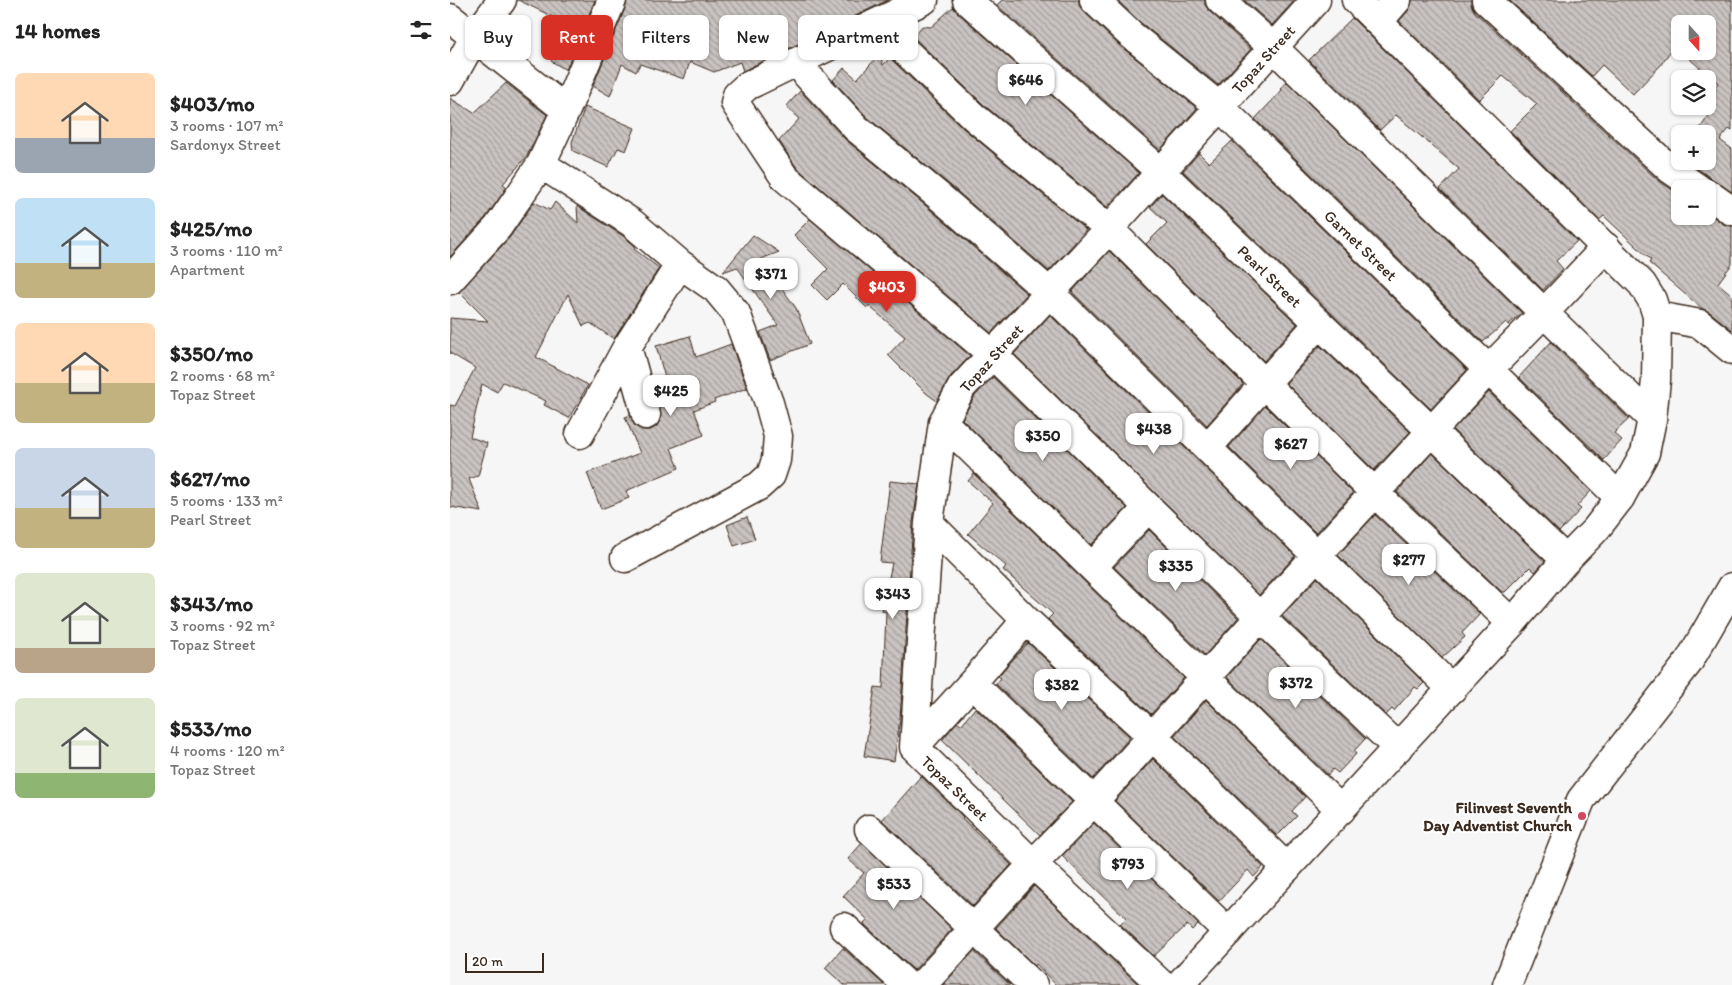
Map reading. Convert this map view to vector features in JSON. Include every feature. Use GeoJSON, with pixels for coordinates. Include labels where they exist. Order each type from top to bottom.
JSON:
{"type":"FeatureCollection","features":[{"type":"Feature","properties":{"kind":"street"},"geometry":{"type":"LineString","coordinates":[[491,15],[502,0]]}},
{"type":"Feature","properties":{"kind":"street"},"geometry":{"type":"LineString","coordinates":[[450,280],[498,228],[541,164],[612,0]]}},
{"type":"Feature","properties":{"kind":"street"},"geometry":{"type":"LineString","coordinates":[[894,15],[924,0]]}},
{"type":"Feature","properties":{"kind":"street","name":"Pearl Street"},"geometry":{"type":"LineString","coordinates":[[967,0],[1161,172],[1566,560]]}},
{"type":"Feature","properties":{"kind":"street","name":"Garnet Street"},"geometry":{"type":"LineString","coordinates":[[1094,0],[1130,34],[1220,107],[1620,498]]}},
{"type":"Feature","properties":{"kind":"street"},"geometry":{"type":"LineString","coordinates":[[1220,0],[1274,48],[1652,419]]}},
{"type":"Feature","properties":{"kind":"street","name":"Topaz Street"},"geometry":{"type":"LineString","coordinates":[[1162,985],[1033,864],[914,747],[928,523],[944,422],[962,387],[1109,229],[1316,0]]}},
{"type":"Feature","properties":{"kind":"street"},"geometry":{"type":"LineString","coordinates":[[1179,985],[1452,689],[1566,560],[1596,529],[1620,498],[1645,453],[1652,419],[1656,380],[1657,316],[1652,300],[1642,284],[1356,0]]}},
{"type":"Feature","properties":{"kind":"street"},"geometry":{"type":"LineString","coordinates":[[1378,22],[1397,0]]}},
{"type":"Feature","properties":{"kind":"street"},"geometry":{"type":"LineString","coordinates":[[1486,0],[1670,169],[1686,180]]}},
{"type":"Feature","properties":{"kind":"street"},"geometry":{"type":"LineString","coordinates":[[450,18],[465,30]]}},
{"type":"Feature","properties":{"kind":"street"},"geometry":{"type":"LineString","coordinates":[[450,81],[465,54]]}},
{"type":"Feature","properties":{"kind":"street"},"geometry":{"type":"LineString","coordinates":[[502,60],[566,110]]}},
{"type":"Feature","properties":{"kind":"street"},"geometry":{"type":"LineString","coordinates":[[915,60],[974,117],[1109,229],[1375,493],[1512,623]]}},
{"type":"Feature","properties":{"kind":"street"},"geometry":{"type":"LineString","coordinates":[[1398,748],[1260,617],[992,354],[785,178],[735,104],[737,95],[747,86],[800,61],[808,75],[856,128],[941,198],[1050,293],[1452,689]]}},
{"type":"Feature","properties":{"kind":"street"},"geometry":{"type":"LineString","coordinates":[[541,164],[632,223],[680,264],[716,289],[736,313],[778,436],[776,460],[771,475],[760,486],[625,558]]}},
{"type":"Feature","properties":{"kind":"street"},"geometry":{"type":"LineString","coordinates":[[1716,200],[1732,211]]}},
{"type":"Feature","properties":{"kind":"street"},"geometry":{"type":"LineString","coordinates":[[922,985],[1033,864],[1094,801],[1260,617],[1488,370],[1606,247]]}},
{"type":"Feature","properties":{"kind":"street"},"geometry":{"type":"LineString","coordinates":[[580,434],[627,347],[680,264]]}},
{"type":"Feature","properties":{"kind":"street"},"geometry":{"type":"LineString","coordinates":[[1657,316],[1700,324],[1732,350]]}},
{"type":"Feature","properties":{"kind":"street"},"geometry":{"type":"LineString","coordinates":[[1208,448],[1320,324]]}},
{"type":"Feature","properties":{"kind":"street"},"geometry":{"type":"LineString","coordinates":[[627,347],[646,415]]}},
{"type":"Feature","properties":{"kind":"street"},"geometry":{"type":"LineString","coordinates":[[944,422],[1341,810]]}},
{"type":"Feature","properties":{"kind":"street"},"geometry":{"type":"LineString","coordinates":[[1092,566],[1148,508]]}},
{"type":"Feature","properties":{"kind":"street"},"geometry":{"type":"LineString","coordinates":[[928,523],[1026,620],[1152,736],[1287,868]]}},
{"type":"Feature","properties":{"kind":"street"},"geometry":{"type":"LineString","coordinates":[[1508,985],[1581,800],[1688,663],[1732,587]]}},
{"type":"Feature","properties":{"kind":"street"},"geometry":{"type":"LineString","coordinates":[[914,747],[1026,620]]}},
{"type":"Feature","properties":{"kind":"street"},"geometry":{"type":"LineString","coordinates":[[972,683],[1228,932]]}},
{"type":"Feature","properties":{"kind":"street"},"geometry":{"type":"LineString","coordinates":[[869,829],[1033,985]]}},
{"type":"Feature","properties":{"kind":"street"},"geometry":{"type":"LineString","coordinates":[[844,927],[906,985]]}},
{"type":"Feature","properties":{"kind":"building"},"geometry":{"type":"Polygon","coordinates":[[[518,0],[595,0],[589,15],[549,15],[518,0]]]}},
{"type":"Feature","properties":{"kind":"building"},"geometry":{"type":"Polygon","coordinates":[[[627,0],[888,0],[857,15],[798,15],[798,44],[788,49],[788,15],[719,15],[719,60],[765,60],[743,71],[740,62],[714,72],[690,62],[684,79],[640,64],[636,72],[622,64],[610,96],[593,86],[604,60],[613,60],[613,38],[627,0]]]}},
{"type":"Feature","properties":{"kind":"building"},"geometry":{"type":"Polygon","coordinates":[[[1002,0],[1079,0],[1079,5],[1083,11],[1119,45],[1197,108],[1160,150],[997,5],[1002,0]]]}},
{"type":"Feature","properties":{"kind":"building"},"geometry":{"type":"Polygon","coordinates":[[[1117,0],[1205,0],[1205,5],[1210,12],[1251,49],[1218,85],[1140,22],[1117,0]]]}},
{"type":"Feature","properties":{"kind":"building"},"geometry":{"type":"Polygon","coordinates":[[[1244,0],[1295,0],[1272,25],[1244,0]]]}},
{"type":"Feature","properties":{"kind":"building"},"geometry":{"type":"Polygon","coordinates":[[[1412,0],[1471,0],[1471,5],[1475,12],[1659,181],[1671,189],[1671,225],[1716,225],[1716,219],[1723,224],[1732,226],[1732,264],[1718,283],[1732,295],[1732,330],[1710,312],[1701,308],[1649,263],[1651,260],[1604,216],[1599,220],[1510,131],[1537,104],[1503,76],[1479,100],[1399,21],[1409,10],[1412,0]]]}},
{"type":"Feature","properties":{"kind":"building"},"geometry":{"type":"Polygon","coordinates":[[[1509,0],[1732,0],[1732,131],[1729,129],[1720,140],[1732,149],[1732,192],[1699,170],[1716,170],[1716,125],[1702,125],[1709,115],[1716,115],[1716,86],[1718,83],[1716,81],[1716,70],[1703,70],[1691,60],[1716,60],[1716,15],[1671,15],[1671,50],[1660,66],[1633,94],[1602,65],[1592,76],[1509,0]]]}},
{"type":"Feature","properties":{"kind":"building"},"geometry":{"type":"Polygon","coordinates":[[[953,7],[1139,173],[1107,207],[984,105],[918,42],[918,31],[922,26],[931,27],[953,7]]]}},
{"type":"Feature","properties":{"kind":"building"},"geometry":{"type":"Polygon","coordinates":[[[1352,18],[1577,241],[1556,261],[1563,269],[1543,290],[1440,189],[1459,169],[1396,115],[1380,130],[1309,60],[1352,18]]]}},
{"type":"Feature","properties":{"kind":"building"},"geometry":{"type":"Polygon","coordinates":[[[552,60],[570,60],[566,70],[552,60]]]}},
{"type":"Feature","properties":{"kind":"building"},"geometry":{"type":"Polygon","coordinates":[[[874,60],[882,60],[883,65],[888,60],[892,60],[964,129],[1086,230],[1049,271],[951,186],[867,117],[833,80],[844,68],[857,79],[874,60]]]}},
{"type":"Feature","properties":{"kind":"building"},"geometry":{"type":"Polygon","coordinates":[[[1287,82],[1522,313],[1508,325],[1506,322],[1483,342],[1255,119],[1287,82]]]}},
{"type":"Feature","properties":{"kind":"building"},"geometry":{"type":"Polygon","coordinates":[[[506,83],[547,115],[527,156],[503,184],[507,187],[486,217],[450,257],[450,98],[474,113],[506,83]]]}},
{"type":"Feature","properties":{"kind":"building"},"geometry":{"type":"Polygon","coordinates":[[[800,91],[846,140],[931,210],[1027,294],[991,333],[797,168],[779,141],[799,119],[786,107],[800,91]]]}},
{"type":"Feature","properties":{"kind":"building"},"geometry":{"type":"Polygon","coordinates":[[[585,107],[635,128],[626,151],[618,148],[608,167],[573,151],[572,142],[585,107]]]}},
{"type":"Feature","properties":{"kind":"building"},"geometry":{"type":"Polygon","coordinates":[[[1232,141],[1467,370],[1431,409],[1183,171],[1199,153],[1209,163],[1232,141]]]}},
{"type":"Feature","properties":{"kind":"building"},"geometry":{"type":"Polygon","coordinates":[[[1162,194],[1297,324],[1264,361],[1146,244],[1167,223],[1150,207],[1162,194]]]}},
{"type":"Feature","properties":{"kind":"building"},"geometry":{"type":"Polygon","coordinates":[[[534,202],[550,210],[555,202],[578,223],[577,206],[623,236],[635,246],[634,249],[659,268],[614,339],[590,323],[583,326],[568,294],[536,357],[588,385],[569,418],[544,405],[546,401],[503,382],[497,392],[482,384],[470,437],[487,443],[478,476],[469,479],[482,512],[450,507],[450,405],[455,406],[475,368],[450,353],[450,318],[488,321],[459,292],[510,237],[534,202]]]}},
{"type":"Feature","properties":{"kind":"building"},"geometry":{"type":"Polygon","coordinates":[[[810,219],[970,356],[950,377],[937,401],[926,393],[888,355],[905,337],[869,306],[867,308],[843,284],[827,300],[812,285],[828,269],[794,235],[810,219]]]}},
{"type":"Feature","properties":{"kind":"building"},"geometry":{"type":"Polygon","coordinates":[[[753,235],[779,252],[761,259],[796,308],[810,344],[770,360],[760,332],[778,325],[737,267],[723,272],[753,235]]]}},
{"type":"Feature","properties":{"kind":"building"},"geometry":{"type":"Polygon","coordinates":[[[1109,251],[1243,384],[1207,425],[1072,292],[1109,251]]]}},
{"type":"Feature","properties":{"kind":"building"},"geometry":{"type":"Polygon","coordinates":[[[1050,315],[1295,556],[1259,595],[1014,354],[1050,315]]]}},
{"type":"Feature","properties":{"kind":"building"},"geometry":{"type":"Polygon","coordinates":[[[690,336],[696,357],[731,344],[747,388],[714,400],[715,402],[694,410],[704,435],[671,448],[679,468],[626,491],[629,498],[601,509],[587,473],[640,453],[625,417],[630,415],[635,426],[642,430],[651,430],[657,426],[661,418],[659,404],[671,399],[656,346],[690,336]]]}},
{"type":"Feature","properties":{"kind":"building"},"geometry":{"type":"Polygon","coordinates":[[[1551,342],[1629,419],[1614,433],[1622,440],[1604,460],[1519,377],[1551,342]]]}},
{"type":"Feature","properties":{"kind":"building"},"geometry":{"type":"Polygon","coordinates":[[[1320,346],[1410,432],[1374,470],[1286,383],[1320,346]]]}},
{"type":"Feature","properties":{"kind":"building"},"geometry":{"type":"Polygon","coordinates":[[[993,377],[1127,508],[1091,545],[962,419],[975,396],[993,377]]]}},
{"type":"Feature","properties":{"kind":"building"},"geometry":{"type":"Polygon","coordinates":[[[1489,392],[1591,491],[1577,506],[1581,509],[1559,532],[1453,430],[1489,392]]]}},
{"type":"Feature","properties":{"kind":"building"},"geometry":{"type":"Polygon","coordinates":[[[1265,406],[1353,493],[1316,533],[1229,447],[1265,406]]]}},
{"type":"Feature","properties":{"kind":"building"},"geometry":{"type":"Polygon","coordinates":[[[1432,453],[1545,561],[1535,572],[1530,567],[1505,592],[1502,592],[1397,492],[1432,453]]]}},
{"type":"Feature","properties":{"kind":"building"},"geometry":{"type":"Polygon","coordinates":[[[974,474],[1184,678],[1151,714],[1048,619],[1053,614],[1003,570],[1006,566],[968,534],[993,503],[968,481],[974,474]]]}},
{"type":"Feature","properties":{"kind":"building"},"geometry":{"type":"Polygon","coordinates":[[[890,481],[919,484],[913,522],[900,719],[894,761],[864,756],[875,687],[883,688],[886,612],[882,611],[892,563],[880,562],[890,481]]]}},
{"type":"Feature","properties":{"kind":"building"},"geometry":{"type":"Polygon","coordinates":[[[1375,515],[1480,614],[1462,633],[1465,637],[1442,658],[1338,555],[1375,515]]]}},
{"type":"Feature","properties":{"kind":"building"},"geometry":{"type":"Polygon","coordinates":[[[747,517],[755,539],[734,546],[727,525],[747,517]]]}},
{"type":"Feature","properties":{"kind":"building"},"geometry":{"type":"Polygon","coordinates":[[[1149,530],[1238,618],[1205,655],[1114,567],[1149,530]]]}},
{"type":"Feature","properties":{"kind":"building"},"geometry":{"type":"Polygon","coordinates":[[[1317,578],[1424,683],[1418,689],[1415,687],[1394,711],[1392,709],[1386,715],[1282,616],[1317,578]]]}},
{"type":"Feature","properties":{"kind":"building"},"geometry":{"type":"Polygon","coordinates":[[[1261,639],[1365,739],[1354,751],[1356,754],[1338,773],[1333,769],[1328,775],[1227,677],[1261,639]]]}},
{"type":"Feature","properties":{"kind":"building"},"geometry":{"type":"Polygon","coordinates":[[[1028,643],[1130,737],[1093,779],[996,684],[1001,678],[998,676],[1028,643]]]}},
{"type":"Feature","properties":{"kind":"building"},"geometry":{"type":"Polygon","coordinates":[[[1206,700],[1305,797],[1292,811],[1297,816],[1277,836],[1174,736],[1206,700]]]}},
{"type":"Feature","properties":{"kind":"building"},"geometry":{"type":"Polygon","coordinates":[[[975,708],[1072,802],[1040,835],[942,740],[957,722],[961,725],[975,708]]]}},
{"type":"Feature","properties":{"kind":"building"},"geometry":{"type":"Polygon","coordinates":[[[1153,759],[1263,867],[1254,877],[1248,870],[1219,901],[1115,801],[1153,759]]]}},
{"type":"Feature","properties":{"kind":"building"},"geometry":{"type":"Polygon","coordinates":[[[921,776],[1011,865],[973,906],[882,820],[921,776]]]}},
{"type":"Feature","properties":{"kind":"building"},"geometry":{"type":"Polygon","coordinates":[[[1094,823],[1198,924],[1192,930],[1187,925],[1154,956],[1120,924],[1126,918],[1062,856],[1094,823]]]}},
{"type":"Feature","properties":{"kind":"building"},"geometry":{"type":"Polygon","coordinates":[[[862,843],[952,929],[914,970],[864,924],[868,920],[843,896],[864,873],[848,859],[862,843]]]}},
{"type":"Feature","properties":{"kind":"building"},"geometry":{"type":"Polygon","coordinates":[[[1034,886],[1139,985],[1056,985],[1036,964],[1035,966],[996,928],[1034,886]]]}},
{"type":"Feature","properties":{"kind":"building"},"geometry":{"type":"Polygon","coordinates":[[[843,948],[884,985],[844,985],[825,968],[843,948]]]}},
{"type":"Feature","properties":{"kind":"building"},"geometry":{"type":"Polygon","coordinates":[[[974,951],[1010,985],[943,985],[974,951]]]}},
{"type":"Feature","properties":{"kind":"place","name":"Filinvest Seventh Day Adventist Church"},"geometry":{"type":"Point","coordinates":[1582,816]}}]}
